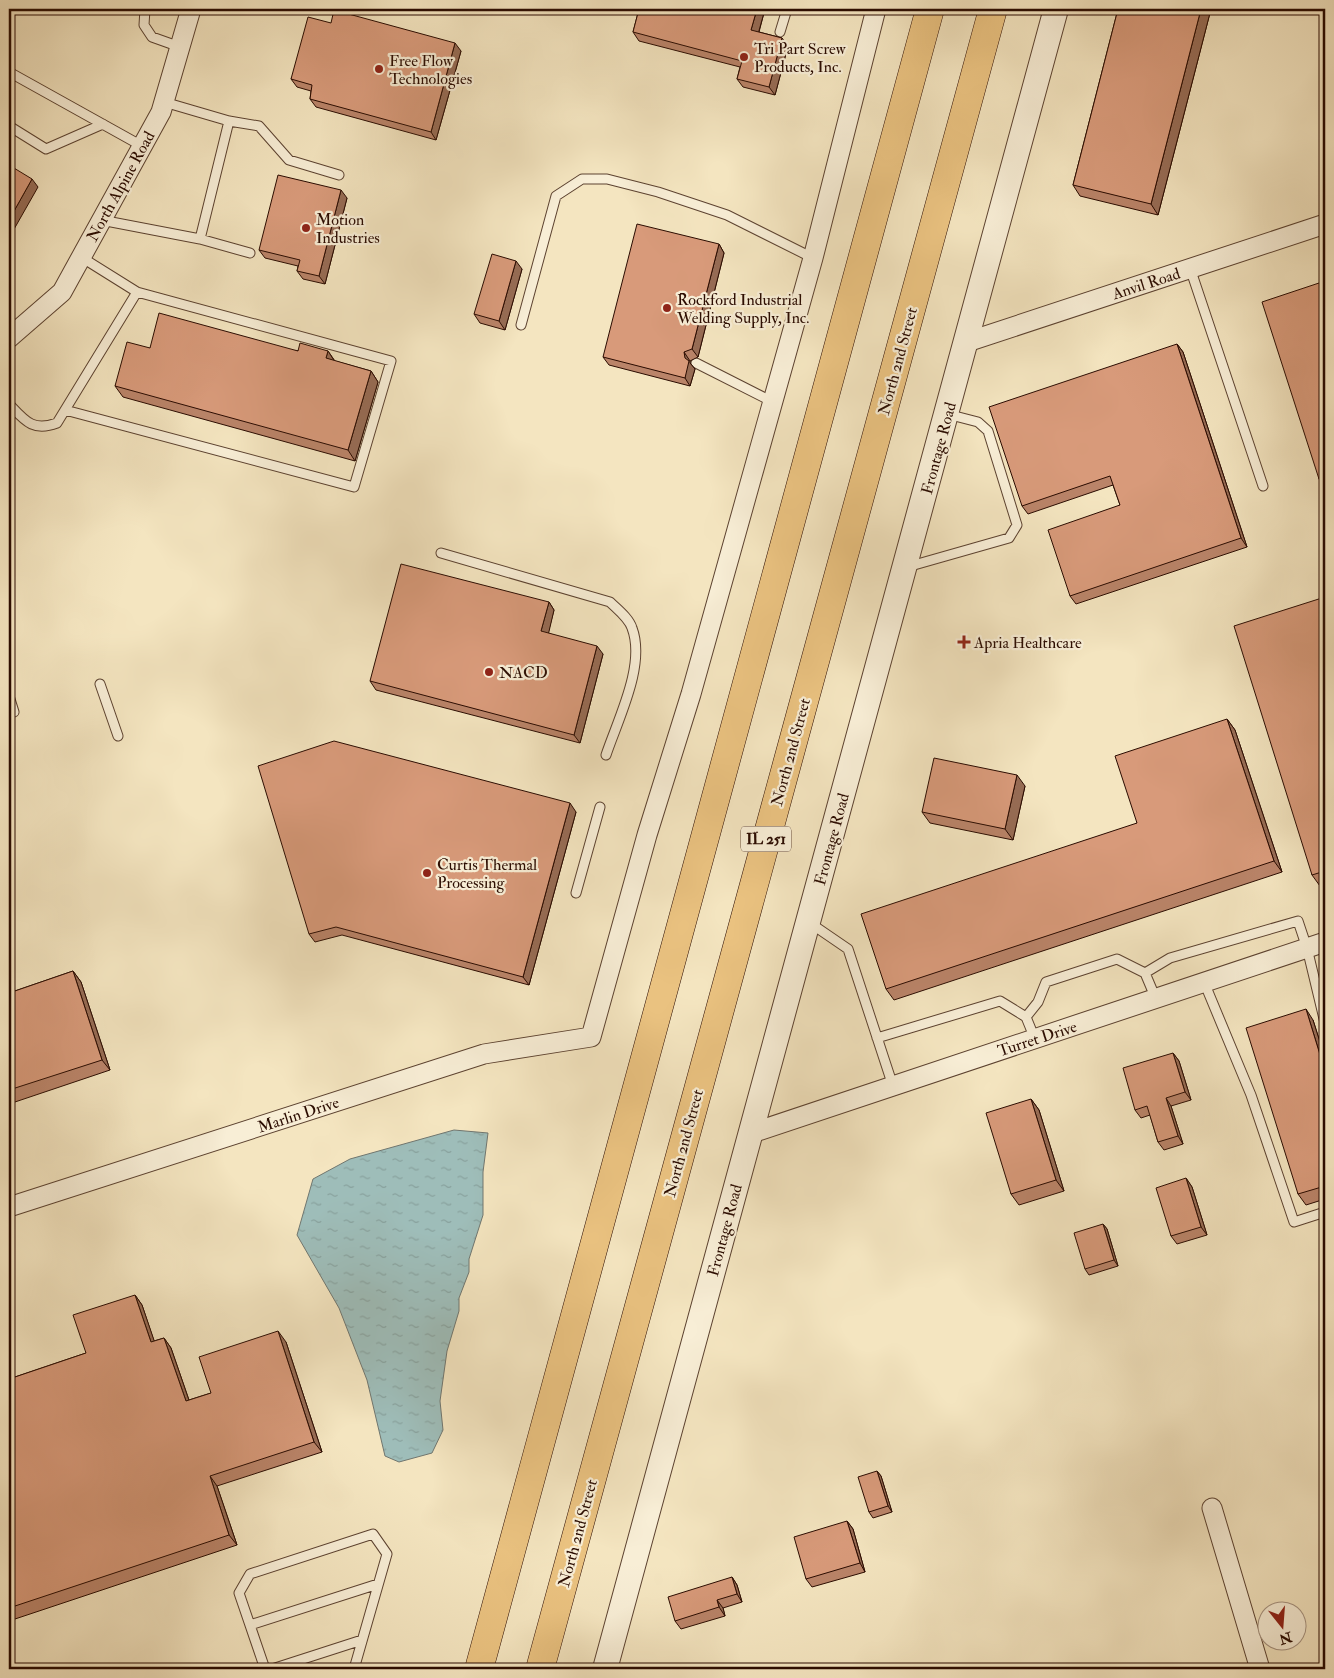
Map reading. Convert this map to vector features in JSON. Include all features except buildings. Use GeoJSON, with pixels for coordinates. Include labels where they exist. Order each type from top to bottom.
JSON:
{"type":"FeatureCollection","features":[{"type":"Feature","properties":{"kind":"main road"},"geometry":{"type":"LineString","coordinates":[[479,1669],[930,9]]}},
{"type":"Feature","properties":{"kind":"main road","name":"North 2nd Street"},"geometry":{"type":"LineString","coordinates":[[540,1669],[993,9]]}},
{"type":"Feature","properties":{"kind":"street","name":"North Alpine Road"},"geometry":{"type":"LineString","coordinates":[[9,338],[62,292],[82,257],[161,112],[191,9]]}},
{"type":"Feature","properties":{"kind":"street"},"geometry":{"type":"LineString","coordinates":[[771,401],[813,258],[876,9]]}},
{"type":"Feature","properties":{"kind":"street","name":"Frontage Road"},"geometry":{"type":"LineString","coordinates":[[605,1669],[1056,9]]}},
{"type":"Feature","properties":{"kind":"street","name":"Anvil Road"},"geometry":{"type":"LineString","coordinates":[[967,342],[1325,224]]}},
{"type":"Feature","properties":{"kind":"street","name":"Marlin Drive"},"geometry":{"type":"LineString","coordinates":[[9,1207],[484,1054],[591,1037],[647,835],[691,694],[771,401]]}},
{"type":"Feature","properties":{"kind":"street","name":"Turret Drive"},"geometry":{"type":"LineString","coordinates":[[750,1134],[1325,942]]}},
{"type":"Feature","properties":{"kind":"street"},"geometry":{"type":"LineString","coordinates":[[1212,1508],[1260,1669]]}},
{"type":"Feature","properties":{"kind":"lane"},"geometry":{"type":"LineString","coordinates":[[145,9],[144,24],[152,37],[180,47]]}},
{"type":"Feature","properties":{"kind":"lane"},"geometry":{"type":"LineString","coordinates":[[780,32],[787,9]]}},
{"type":"Feature","properties":{"kind":"lane"},"geometry":{"type":"LineString","coordinates":[[9,72],[142,146]]}},
{"type":"Feature","properties":{"kind":"lane"},"geometry":{"type":"LineString","coordinates":[[164,102],[229,121],[259,126],[289,160],[339,175]]}},
{"type":"Feature","properties":{"kind":"lane"},"geometry":{"type":"LineString","coordinates":[[200,239],[229,121]]}},
{"type":"Feature","properties":{"kind":"lane"},"geometry":{"type":"LineString","coordinates":[[9,126],[46,149],[103,124]]}},
{"type":"Feature","properties":{"kind":"lane"},"geometry":{"type":"LineString","coordinates":[[521,325],[556,196],[582,178],[607,179],[658,192],[727,215],[813,258]]}},
{"type":"Feature","properties":{"kind":"lane"},"geometry":{"type":"LineString","coordinates":[[101,220],[200,239],[250,253]]}},
{"type":"Feature","properties":{"kind":"lane"},"geometry":{"type":"LineString","coordinates":[[65,410],[354,486],[391,361],[137,292],[82,257]]}},
{"type":"Feature","properties":{"kind":"lane"},"geometry":{"type":"LineString","coordinates":[[1190,268],[1263,486]]}},
{"type":"Feature","properties":{"kind":"lane"},"geometry":{"type":"LineString","coordinates":[[9,404],[27,423],[44,428],[57,423],[137,292]]}},
{"type":"Feature","properties":{"kind":"lane"},"geometry":{"type":"LineString","coordinates":[[696,363],[771,401]]}},
{"type":"Feature","properties":{"kind":"lane"},"geometry":{"type":"LineString","coordinates":[[905,568],[1009,538],[1017,525],[988,431],[978,422],[947,414]]}},
{"type":"Feature","properties":{"kind":"lane"},"geometry":{"type":"LineString","coordinates":[[441,553],[610,602],[621,613],[632,627],[636,648],[636,669],[606,755]]}},
{"type":"Feature","properties":{"kind":"lane"},"geometry":{"type":"LineString","coordinates":[[100,684],[118,736]]}},
{"type":"Feature","properties":{"kind":"lane"},"geometry":{"type":"LineString","coordinates":[[9,696],[14,712],[9,714]]}},
{"type":"Feature","properties":{"kind":"lane"},"geometry":{"type":"LineString","coordinates":[[576,893],[600,807]]}},
{"type":"Feature","properties":{"kind":"lane"},"geometry":{"type":"LineString","coordinates":[[1145,973],[1170,958],[1298,921],[1307,948],[1325,1023]]}},
{"type":"Feature","properties":{"kind":"lane"},"geometry":{"type":"LineString","coordinates":[[808,922],[848,949],[893,1086]]}},
{"type":"Feature","properties":{"kind":"lane"},"geometry":{"type":"LineString","coordinates":[[1026,1017],[1038,1002],[1046,982],[1117,960],[1145,973],[1156,998]]}},
{"type":"Feature","properties":{"kind":"lane"},"geometry":{"type":"LineString","coordinates":[[1204,982],[1251,1095],[1294,1222],[1325,1212]]}},
{"type":"Feature","properties":{"kind":"lane"},"geometry":{"type":"LineString","coordinates":[[877,1038],[1000,1000],[1026,1017],[1035,1039]]}},
{"type":"Feature","properties":{"kind":"lane"},"geometry":{"type":"LineString","coordinates":[[265,1669],[238,1593],[250,1574],[373,1534],[387,1554],[354,1669]]}},
{"type":"Feature","properties":{"kind":"lane"},"geometry":{"type":"LineString","coordinates":[[250,1625],[378,1584]]}},
{"type":"Feature","properties":{"kind":"lane"},"geometry":{"type":"LineString","coordinates":[[272,1669],[362,1640]]}},
{"type":"Feature","properties":{"kind":"water"},"geometry":{"type":"Polygon","coordinates":[[[454,1130],[488,1133],[483,1172],[483,1215],[469,1259],[469,1272],[459,1298],[459,1311],[447,1351],[440,1401],[443,1430],[432,1453],[399,1462],[385,1456],[367,1380],[339,1308],[297,1235],[313,1179],[350,1159],[454,1130]]]}},
{"type":"Feature","properties":{"kind":"place","name":"Tri Part Screw Products, Inc."},"geometry":{"type":"Point","coordinates":[744,57]}},
{"type":"Feature","properties":{"kind":"place","name":"Free Flow Technologies"},"geometry":{"type":"Point","coordinates":[379,69]}},
{"type":"Feature","properties":{"kind":"place","name":"Motion Industries"},"geometry":{"type":"Point","coordinates":[306,228]}},
{"type":"Feature","properties":{"kind":"place","name":"Rockford Industrial Welding Supply, Inc."},"geometry":{"type":"Point","coordinates":[667,308]}},
{"type":"Feature","properties":{"kind":"place","name":"Apria Healthcare"},"geometry":{"type":"Point","coordinates":[964,642]}},
{"type":"Feature","properties":{"kind":"place","name":"NACD"},"geometry":{"type":"Point","coordinates":[489,672]}},
{"type":"Feature","properties":{"kind":"place","name":"Curtis Thermal Processing"},"geometry":{"type":"Point","coordinates":[427,873]}}]}
